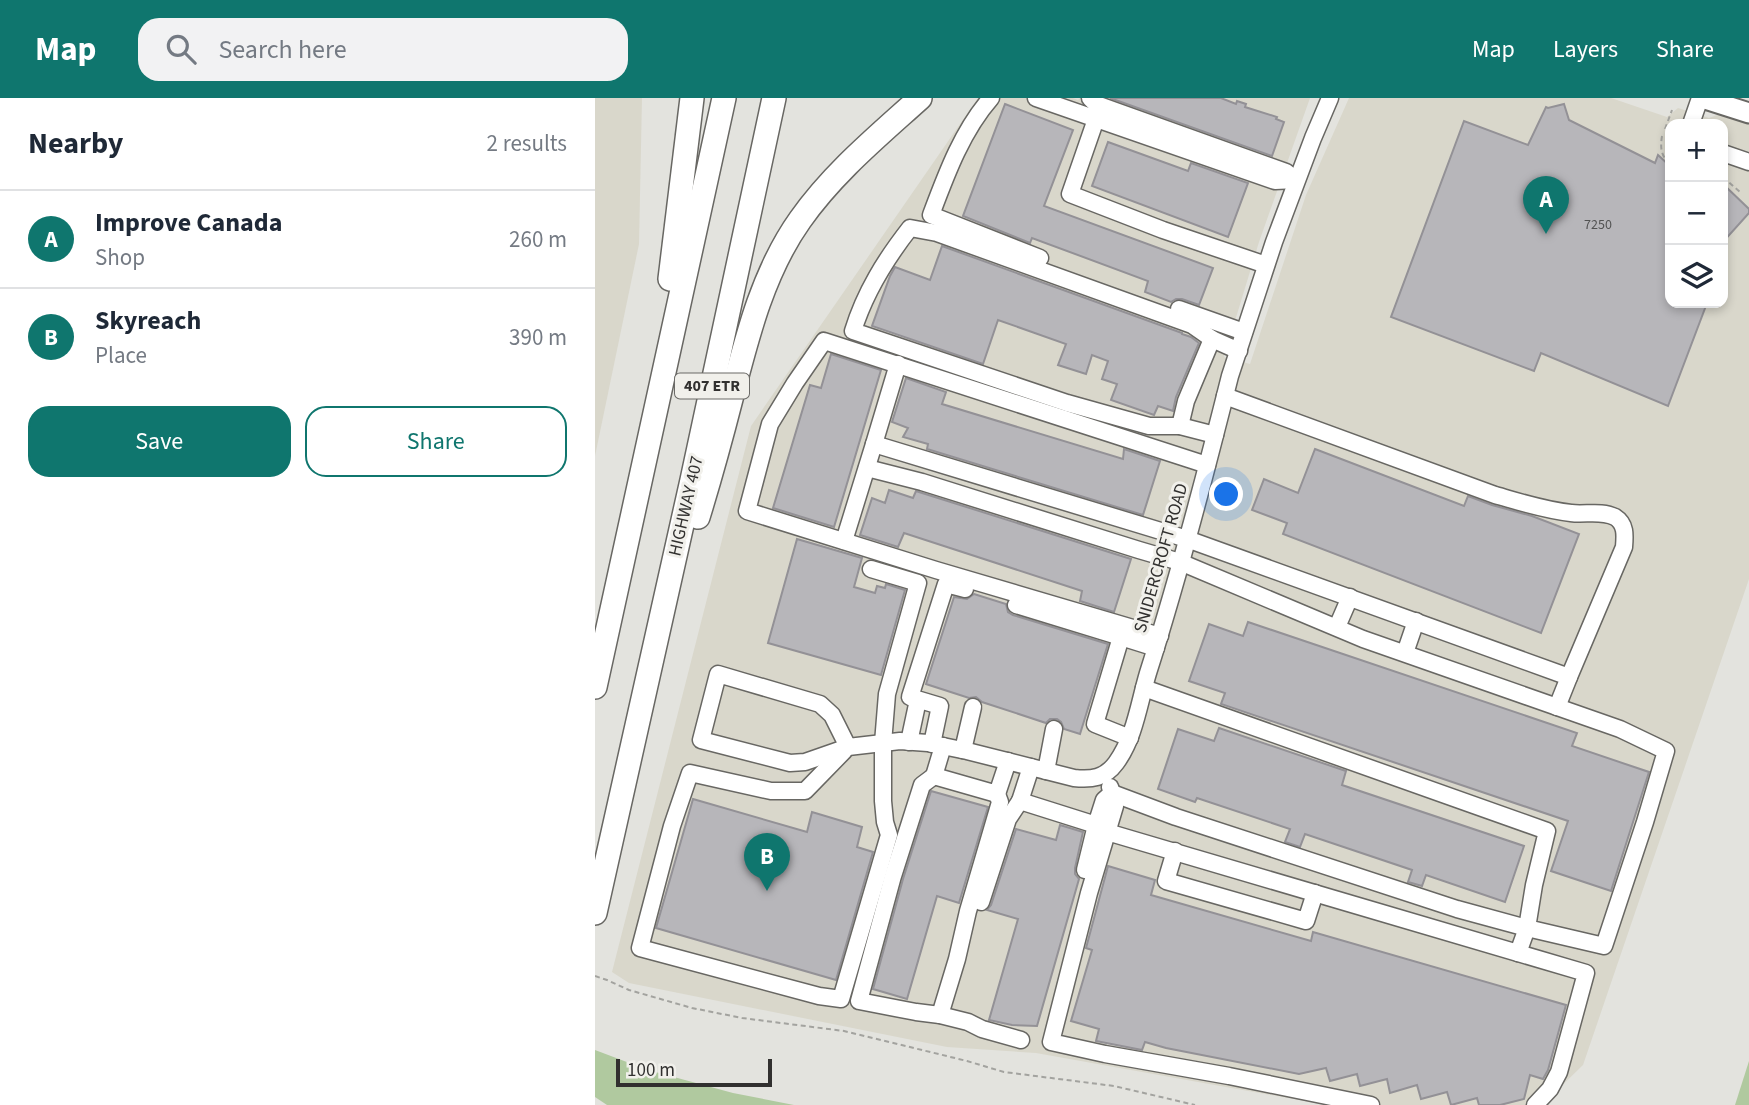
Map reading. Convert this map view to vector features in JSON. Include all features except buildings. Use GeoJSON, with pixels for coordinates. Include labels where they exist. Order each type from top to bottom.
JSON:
{"type":"FeatureCollection","features":[{"type":"Feature","properties":{"kind":"highway"},"geometry":{"type":"LineString","coordinates":[[653,418],[692,98]]}},
{"type":"Feature","properties":{"kind":"highway","name":"407 ETR"},"geometry":{"type":"LineString","coordinates":[[595,687],[724,98]]}},
{"type":"Feature","properties":{"kind":"highway","name":"HIGHWAY 407"},"geometry":{"type":"LineString","coordinates":[[595,913],[774,98]]}},
{"type":"Feature","properties":{"kind":"highway"},"geometry":{"type":"LineString","coordinates":[[648,673],[707,487],[747,338],[780,254],[821,192],[845,166],[920,98]]}},
{"type":"Feature","properties":{"kind":"main road"},"geometry":{"type":"LineString","coordinates":[[1701,98],[1749,113]]}},
{"type":"Feature","properties":{"kind":"street"},"geometry":{"type":"LineString","coordinates":[[991,98],[979,111],[950,166],[930,215],[1113,286],[1244,332]]}},
{"type":"Feature","properties":{"kind":"street"},"geometry":{"type":"LineString","coordinates":[[1035,98],[1275,181],[1296,180]]}},
{"type":"Feature","properties":{"kind":"street"},"geometry":{"type":"LineString","coordinates":[[1090,98],[1096,104],[1286,172],[1296,180]]}},
{"type":"Feature","properties":{"kind":"street","name":"SNIDERCROFT ROAD"},"geometry":{"type":"LineString","coordinates":[[1105,775],[1115,765],[1133,732],[1244,332],[1296,180],[1330,98]]}},
{"type":"Feature","properties":{"kind":"street"},"geometry":{"type":"LineString","coordinates":[[1693,119],[1701,98]]}},
{"type":"Feature","properties":{"kind":"street"},"geometry":{"type":"LineString","coordinates":[[1096,119],[1070,194],[1163,230],[1266,265]]}},
{"type":"Feature","properties":{"kind":"street"},"geometry":{"type":"LineString","coordinates":[[1728,155],[1749,162]]}},
{"type":"Feature","properties":{"kind":"street"},"geometry":{"type":"LineString","coordinates":[[1215,435],[1180,426],[1149,426],[1067,404],[853,331],[863,301],[879,270],[910,228],[937,233],[1122,298],[1192,325],[1212,339],[1239,351]]}},
{"type":"Feature","properties":{"kind":"street"},"geometry":{"type":"LineString","coordinates":[[1180,426],[1186,401],[1212,339]]}},
{"type":"Feature","properties":{"kind":"street"},"geometry":{"type":"LineString","coordinates":[[1158,642],[747,511],[770,424],[824,341],[1207,466]]}},
{"type":"Feature","properties":{"kind":"street"},"geometry":{"type":"LineString","coordinates":[[844,541],[898,364]]}},
{"type":"Feature","properties":{"kind":"street"},"geometry":{"type":"LineString","coordinates":[[1225,396],[1495,495],[1539,508],[1573,514],[1603,513],[1617,518],[1625,530],[1624,547],[1557,707]]}},
{"type":"Feature","properties":{"kind":"street"},"geometry":{"type":"LineString","coordinates":[[874,444],[1187,538],[1569,677]]}},
{"type":"Feature","properties":{"kind":"street"},"geometry":{"type":"LineString","coordinates":[[848,747],[832,715],[820,704],[718,674],[701,740],[790,763],[805,762],[848,747],[909,742],[963,750],[1083,779],[1105,775],[1112,793],[1176,817],[1457,909],[1604,946],[1666,751],[1620,729],[1337,628],[1180,562],[922,482],[867,468]]}},
{"type":"Feature","properties":{"kind":"street"},"geometry":{"type":"LineString","coordinates":[[848,747],[805,791],[771,791],[690,773],[672,826],[640,948],[819,996],[841,999],[889,835],[883,800],[883,743],[887,694],[918,583],[871,569]]}},
{"type":"Feature","properties":{"kind":"street"},"geometry":{"type":"LineString","coordinates":[[1021,1040],[940,1014],[916,1012],[859,1000],[893,876],[922,785],[934,776],[940,706],[910,697],[946,584],[1121,637],[1158,642]]}},
{"type":"Feature","properties":{"kind":"street"},"geometry":{"type":"LineString","coordinates":[[1337,628],[1350,597]]}},
{"type":"Feature","properties":{"kind":"street"},"geometry":{"type":"LineString","coordinates":[[1405,653],[1416,621]]}},
{"type":"Feature","properties":{"kind":"street"},"geometry":{"type":"LineString","coordinates":[[1121,637],[1095,724],[1129,738]]}},
{"type":"Feature","properties":{"kind":"street"},"geometry":{"type":"LineString","coordinates":[[1144,688],[1547,831],[1527,928],[1518,953]]}},
{"type":"Feature","properties":{"kind":"street"},"geometry":{"type":"LineString","coordinates":[[909,742],[918,700]]}},
{"type":"Feature","properties":{"kind":"street"},"geometry":{"type":"LineString","coordinates":[[963,750],[973,707]]}},
{"type":"Feature","properties":{"kind":"street"},"geometry":{"type":"LineString","coordinates":[[957,959],[977,914],[1008,819],[1039,769],[1054,729]]}},
{"type":"Feature","properties":{"kind":"street"},"geometry":{"type":"LineString","coordinates":[[940,1014],[1000,802],[997,794],[1008,761]]}},
{"type":"Feature","properties":{"kind":"street"},"geometry":{"type":"LineString","coordinates":[[934,776],[997,794]]}},
{"type":"Feature","properties":{"kind":"street"},"geometry":{"type":"LineString","coordinates":[[1112,793],[1104,800],[1101,828],[1051,1042],[1371,1105]]}},
{"type":"Feature","properties":{"kind":"street"},"geometry":{"type":"LineString","coordinates":[[1020,801],[1175,851],[1586,973],[1559,1072],[1550,1089],[1535,1105]]}},
{"type":"Feature","properties":{"kind":"street"},"geometry":{"type":"LineString","coordinates":[[1076,904],[1101,828]]}},
{"type":"Feature","properties":{"kind":"street"},"geometry":{"type":"LineString","coordinates":[[1175,851],[1166,881],[1305,921],[1315,893]]}},
{"type":"Feature","properties":{"kind":"path"},"geometry":{"type":"LineString","coordinates":[[1669,119],[1672,110]]}},
{"type":"Feature","properties":{"kind":"path"},"geometry":{"type":"LineString","coordinates":[[1662,136],[1660,145],[1665,158]]}},
{"type":"Feature","properties":{"kind":"path"},"geometry":{"type":"LineString","coordinates":[[1728,181],[1741,193]]}},
{"type":"Feature","properties":{"kind":"path"},"geometry":{"type":"LineString","coordinates":[[595,976],[629,990],[692,1008],[742,1018],[844,1031],[1005,1072],[1114,1086],[1195,1105]]}},
{"type":"Feature","properties":{"kind":"shaded area"},"geometry":{"type":"Polygon","coordinates":[[[595,98],[642,98],[639,244],[595,456],[595,98]]]}},
{"type":"Feature","properties":{"kind":"shaded area"},"geometry":{"type":"Polygon","coordinates":[[[978,98],[1310,98],[1259,242],[1224,357],[1250,364],[1306,195],[1349,98],[1611,98],[1667,117],[1678,108],[1709,118],[1723,113],[1749,122],[1749,579],[1583,1065],[1542,1105],[1327,1105],[1036,1053],[947,1047],[629,983],[612,972],[751,426],[978,98]]]}},
{"type":"Feature","properties":{"kind":"green space"},"geometry":{"type":"Polygon","coordinates":[[[595,1050],[648,1070],[733,1093],[794,1105],[607,1105],[595,1097],[595,1050]]]}},
{"type":"Feature","properties":{"kind":"green space"},"geometry":{"type":"Polygon","coordinates":[[[1749,1061],[1749,1105],[1735,1105],[1749,1061]]]}},
{"type":"Feature","properties":{"kind":"place","name":"Improve Canada"},"geometry":{"type":"Point","coordinates":[1546,234]}},
{"type":"Feature","properties":{"kind":"place","name":"Skyreach"},"geometry":{"type":"Point","coordinates":[767,891]}}]}
